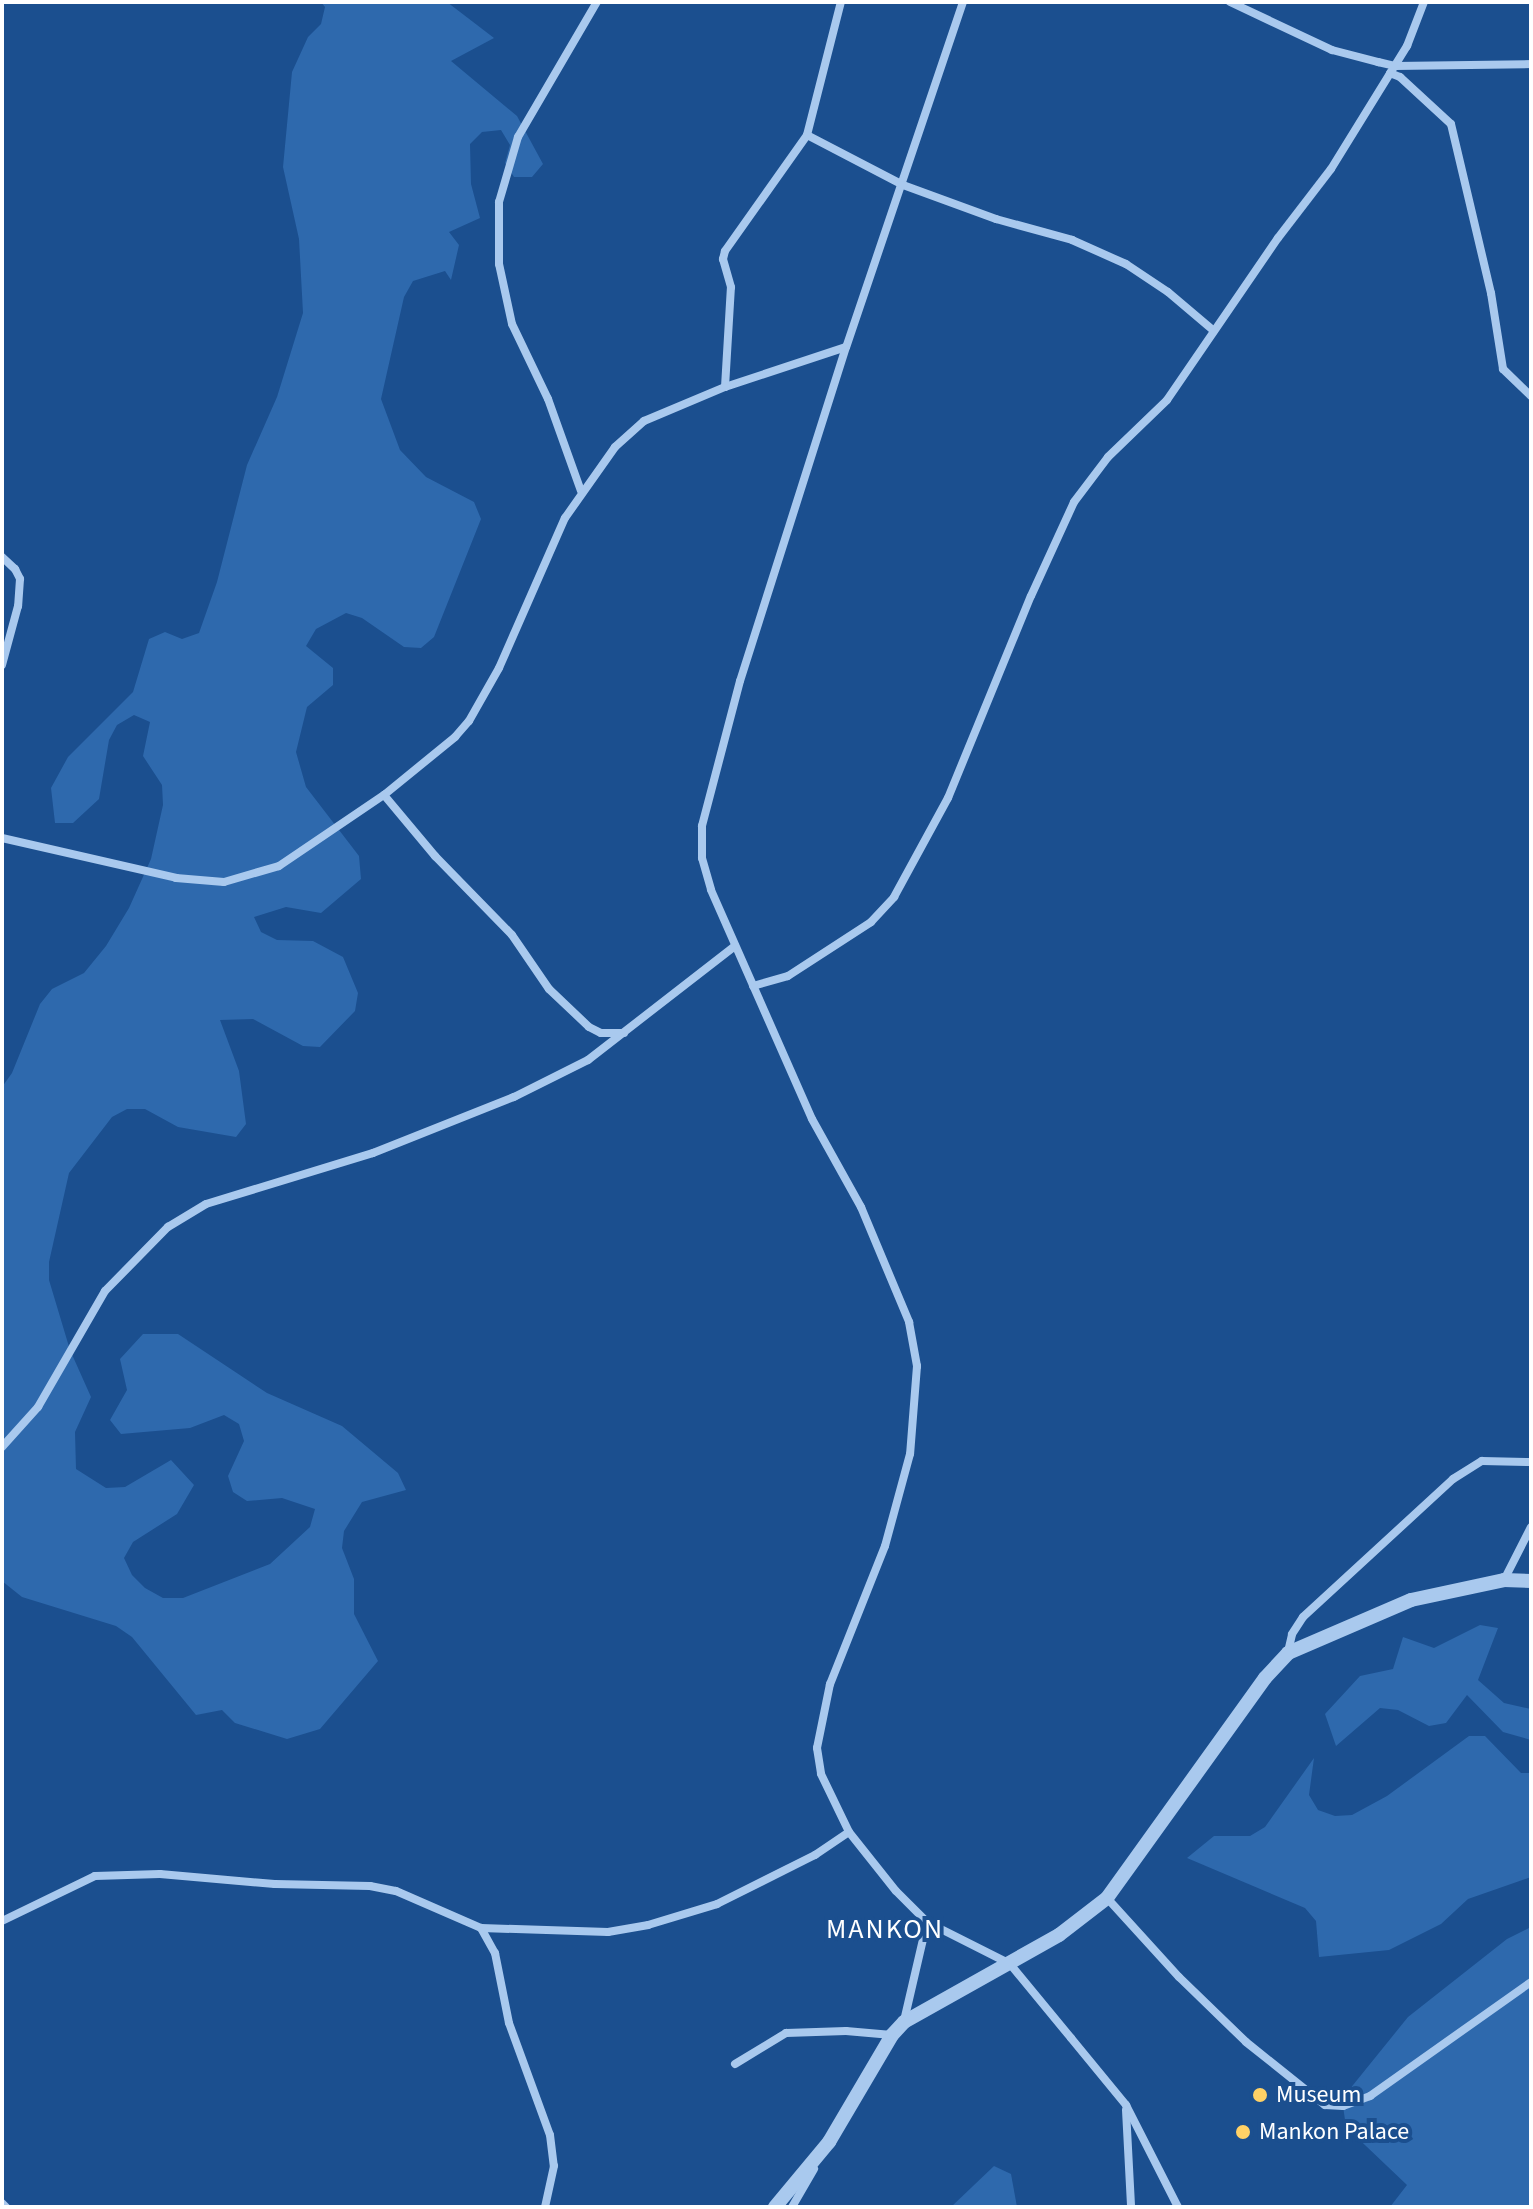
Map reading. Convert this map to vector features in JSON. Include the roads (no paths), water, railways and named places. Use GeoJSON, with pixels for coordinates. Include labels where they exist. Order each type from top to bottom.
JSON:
{"type":"FeatureCollection","features":[{"type":"Feature","properties":{"kind":"street"},"geometry":{"type":"LineString","coordinates":[[581,491],[548,399],[512,324],[499,264],[499,202],[518,137],[597,2]]}},
{"type":"Feature","properties":{"kind":"street"},"geometry":{"type":"LineString","coordinates":[[725,387],[731,287],[723,259],[725,251],[807,135],[841,2]]}},
{"type":"Feature","properties":{"kind":"street"},"geometry":{"type":"LineString","coordinates":[[963,2],[846,347],[740,681],[702,826],[702,858],[735,946],[812,1119],[861,1207],[909,1322],[917,1366],[910,1454],[885,1546],[830,1684],[817,1748],[821,1774],[849,1832],[896,1891],[927,1922],[1010,1964],[1126,2105],[1178,2207]]}},
{"type":"Feature","properties":{"kind":"street"},"geometry":{"type":"LineString","coordinates":[[1230,2],[1332,50],[1392,70],[1531,64]]}},
{"type":"Feature","properties":{"kind":"street"},"geometry":{"type":"LineString","coordinates":[[753,986],[788,976],[871,922],[894,897],[948,798],[1031,596],[1074,502],[1108,457],[1167,400],[1331,169],[1414,31],[1424,2]]}},
{"type":"Feature","properties":{"kind":"street"},"geometry":{"type":"LineString","coordinates":[[1392,70],[1451,124],[1491,293],[1503,369],[1531,396]]}},
{"type":"Feature","properties":{"kind":"street"},"geometry":{"type":"LineString","coordinates":[[807,135],[903,185],[1106,254],[1145,275],[1214,331]]}},
{"type":"Feature","properties":{"kind":"street"},"geometry":{"type":"LineString","coordinates":[[2,838],[176,878],[224,882],[279,866],[384,795],[455,737],[469,721],[532,598],[546,553],[581,491],[615,447],[644,421],[725,387],[846,347]]}},
{"type":"Feature","properties":{"kind":"street"},"geometry":{"type":"LineString","coordinates":[[2,557],[15,569],[20,579],[18,606],[2,665]]}},
{"type":"Feature","properties":{"kind":"street"},"geometry":{"type":"LineString","coordinates":[[384,795],[435,856],[512,935],[549,989],[589,1027],[601,1033],[625,1033]]}},
{"type":"Feature","properties":{"kind":"street"},"geometry":{"type":"LineString","coordinates":[[2,1447],[38,1407],[105,1291],[168,1227],[206,1204],[373,1153],[472,1115],[588,1060],[735,946]]}},
{"type":"Feature","properties":{"kind":"street"},"geometry":{"type":"LineString","coordinates":[[1288,1653],[1292,1634],[1303,1617],[1453,1479],[1482,1461],[1531,1462]]}},
{"type":"Feature","properties":{"kind":"street"},"geometry":{"type":"LineString","coordinates":[[1504,1580],[1531,1527]]}},
{"type":"Feature","properties":{"kind":"street"},"geometry":{"type":"LineString","coordinates":[[792,2207],[892,2035],[904,2022],[1059,1935],[1107,1898],[1265,1678],[1288,1653],[1411,1600],[1504,1580],[1531,1581]]}},
{"type":"Feature","properties":{"kind":"street"},"geometry":{"type":"LineString","coordinates":[[2,1921],[95,1876],[160,1874],[275,1884],[370,1886],[396,1891],[481,1928],[608,1932],[648,1925],[717,1904],[767,1882],[849,1832]]}},
{"type":"Feature","properties":{"kind":"street"},"geometry":{"type":"LineString","coordinates":[[1107,1898],[1179,1977],[1246,2042],[1325,2105],[1343,2106],[1370,2096],[1531,1982]]}},
{"type":"Feature","properties":{"kind":"street"},"geometry":{"type":"LineString","coordinates":[[904,2022],[927,1922]]}},
{"type":"Feature","properties":{"kind":"street"},"geometry":{"type":"LineString","coordinates":[[481,1928],[495,1953],[509,2023],[550,2135],[554,2166],[545,2207]]}},
{"type":"Feature","properties":{"kind":"street"},"geometry":{"type":"LineString","coordinates":[[495,1953],[500,1928]]}},
{"type":"Feature","properties":{"kind":"street"},"geometry":{"type":"LineString","coordinates":[[735,2064],[786,2033],[846,2031],[892,2035]]}},
{"type":"Feature","properties":{"kind":"street"},"geometry":{"type":"LineString","coordinates":[[1126,2105],[1131,2207]]}},
{"type":"Feature","properties":{"kind":"street"},"geometry":{"type":"LineString","coordinates":[[775,2207],[829,2142]]}},
{"type":"Feature","properties":{"kind":"place","name":"Museum"},"geometry":{"type":"Point","coordinates":[1260,2095]}},
{"type":"Feature","properties":{"kind":"place","name":"Mankon Palace"},"geometry":{"type":"Point","coordinates":[1243,2132]}},
{"type":"Feature","properties":{"kind":"district","name":"MANKON"},"geometry":{"type":"Point","coordinates":[885,1929]}}]}
